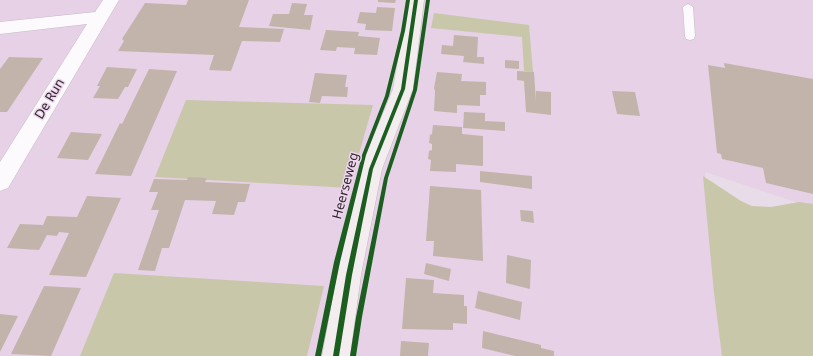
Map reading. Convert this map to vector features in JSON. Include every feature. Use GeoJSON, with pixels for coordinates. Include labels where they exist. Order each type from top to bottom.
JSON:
{"type":"FeatureCollection","features":[{"type":"Feature","properties":{"kind":"street","name":"De Run"},"geometry":{"type":"LineString","coordinates":[[0,181],[99,17],[111,0]]}},
{"type":"Feature","properties":{"kind":"street","name":"Heerseweg"},"geometry":{"type":"LineString","coordinates":[[336,356],[349,275],[371,169],[402,90],[416,0]]}},
{"type":"Feature","properties":{"kind":"street"},"geometry":{"type":"LineString","coordinates":[[0,28],[99,17]]}},
{"type":"Feature","properties":{"kind":"lane"},"geometry":{"type":"LineString","coordinates":[[688,6],[690,36]]}},
{"type":"Feature","properties":{"kind":"shaded area"},"geometry":{"type":"Polygon","coordinates":[[[0,0],[813,0],[813,208],[705,172],[734,356],[0,356],[0,0]]]}},
{"type":"Feature","properties":{"kind":"shaded area"},"geometry":{"type":"Polygon","coordinates":[[[434,13],[529,25],[533,72],[524,71],[522,37],[431,28],[434,13]]]}},
{"type":"Feature","properties":{"kind":"shaded area"},"geometry":{"type":"Polygon","coordinates":[[[186,100],[373,105],[349,188],[155,177],[186,100]]]}},
{"type":"Feature","properties":{"kind":"shaded area"},"geometry":{"type":"Polygon","coordinates":[[[703,176],[741,201],[752,206],[771,207],[799,202],[813,204],[813,356],[722,356],[714,293],[703,176]]]}},
{"type":"Feature","properties":{"kind":"shaded area"},"geometry":{"type":"Polygon","coordinates":[[[114,273],[324,286],[307,356],[80,356],[114,273]]]}},
{"type":"Feature","properties":{"kind":"building"},"geometry":{"type":"Polygon","coordinates":[[[188,0],[249,0],[239,27],[284,29],[280,42],[242,41],[231,71],[209,70],[214,55],[118,51],[124,41],[122,39],[145,3],[186,5],[188,0]]]}},
{"type":"Feature","properties":{"kind":"building"},"geometry":{"type":"Polygon","coordinates":[[[378,0],[396,0],[395,3],[378,2],[378,0]]]}},
{"type":"Feature","properties":{"kind":"building"},"geometry":{"type":"Polygon","coordinates":[[[292,3],[307,4],[304,15],[313,15],[310,30],[269,26],[273,14],[289,14],[292,3]]]}},
{"type":"Feature","properties":{"kind":"building"},"geometry":{"type":"Polygon","coordinates":[[[377,7],[395,8],[392,31],[365,30],[366,24],[357,23],[360,12],[376,13],[377,7]]]}},
{"type":"Feature","properties":{"kind":"building"},"geometry":{"type":"Polygon","coordinates":[[[326,30],[359,32],[358,36],[380,38],[377,55],[354,54],[355,48],[337,47],[336,51],[320,50],[326,30]]]}},
{"type":"Feature","properties":{"kind":"building"},"geometry":{"type":"Polygon","coordinates":[[[454,35],[478,37],[477,57],[484,57],[484,64],[463,62],[464,56],[441,54],[442,45],[453,46],[454,35]]]}},
{"type":"Feature","properties":{"kind":"building"},"geometry":{"type":"Polygon","coordinates":[[[9,57],[43,58],[7,112],[0,112],[0,69],[9,57]]]}},
{"type":"Feature","properties":{"kind":"building"},"geometry":{"type":"Polygon","coordinates":[[[505,60],[519,61],[519,69],[505,68],[505,60]]]}},
{"type":"Feature","properties":{"kind":"building"},"geometry":{"type":"Polygon","coordinates":[[[724,63],[813,79],[813,194],[766,183],[763,168],[722,159],[721,154],[717,153],[708,65],[725,68],[724,63]]]}},
{"type":"Feature","properties":{"kind":"building"},"geometry":{"type":"Polygon","coordinates":[[[107,67],[137,69],[128,87],[125,87],[118,99],[93,98],[100,86],[97,86],[107,67]]]}},
{"type":"Feature","properties":{"kind":"building"},"geometry":{"type":"Polygon","coordinates":[[[149,69],[177,71],[131,176],[95,174],[120,123],[122,124],[149,69]]]}},
{"type":"Feature","properties":{"kind":"building"},"geometry":{"type":"Polygon","coordinates":[[[517,71],[534,72],[536,102],[536,91],[551,92],[551,115],[526,112],[524,81],[517,80],[517,71]]]}},
{"type":"Feature","properties":{"kind":"building"},"geometry":{"type":"Polygon","coordinates":[[[437,72],[462,74],[461,81],[486,82],[486,95],[480,95],[480,106],[457,105],[457,113],[434,111],[434,88],[437,72]]]}},
{"type":"Feature","properties":{"kind":"building"},"geometry":{"type":"Polygon","coordinates":[[[315,73],[347,75],[345,87],[348,87],[347,97],[322,96],[320,103],[309,102],[315,73]]]}},
{"type":"Feature","properties":{"kind":"building"},"geometry":{"type":"Polygon","coordinates":[[[612,91],[635,92],[640,116],[617,114],[612,91]]]}},
{"type":"Feature","properties":{"kind":"building"},"geometry":{"type":"Polygon","coordinates":[[[464,112],[485,113],[485,121],[505,122],[505,131],[463,128],[464,112]]]}},
{"type":"Feature","properties":{"kind":"building"},"geometry":{"type":"Polygon","coordinates":[[[433,125],[462,127],[462,134],[483,136],[483,166],[456,164],[456,172],[430,171],[431,160],[428,159],[429,151],[432,150],[432,144],[429,143],[433,125]]]}},
{"type":"Feature","properties":{"kind":"building"},"geometry":{"type":"Polygon","coordinates":[[[71,132],[102,134],[88,160],[57,158],[71,132]]]}},
{"type":"Feature","properties":{"kind":"building"},"geometry":{"type":"Polygon","coordinates":[[[480,171],[532,176],[532,189],[480,182],[480,171]]]}},
{"type":"Feature","properties":{"kind":"building"},"geometry":{"type":"Polygon","coordinates":[[[188,177],[207,178],[205,182],[250,184],[245,202],[238,202],[234,215],[212,214],[216,201],[185,200],[169,248],[162,248],[155,271],[138,270],[159,210],[151,210],[158,192],[149,192],[154,179],[187,180],[188,177]]]}},
{"type":"Feature","properties":{"kind":"building"},"geometry":{"type":"Polygon","coordinates":[[[430,186],[481,190],[483,261],[433,256],[434,241],[426,241],[430,186]]]}},
{"type":"Feature","properties":{"kind":"building"},"geometry":{"type":"Polygon","coordinates":[[[87,196],[121,198],[86,277],[49,275],[69,233],[59,232],[57,236],[47,235],[39,250],[7,248],[20,224],[43,225],[47,216],[77,217],[87,196]]]}},
{"type":"Feature","properties":{"kind":"building"},"geometry":{"type":"Polygon","coordinates":[[[520,210],[533,211],[534,223],[521,221],[520,210]]]}},
{"type":"Feature","properties":{"kind":"building"},"geometry":{"type":"Polygon","coordinates":[[[507,255],[531,260],[530,289],[506,283],[507,255]]]}},
{"type":"Feature","properties":{"kind":"building"},"geometry":{"type":"Polygon","coordinates":[[[426,263],[451,269],[449,281],[424,274],[426,263]]]}},
{"type":"Feature","properties":{"kind":"building"},"geometry":{"type":"Polygon","coordinates":[[[406,278],[434,280],[433,293],[464,295],[464,306],[467,306],[467,324],[453,323],[453,330],[402,329],[406,278]]]}},
{"type":"Feature","properties":{"kind":"building"},"geometry":{"type":"Polygon","coordinates":[[[44,286],[81,288],[51,356],[11,354],[44,286]]]}},
{"type":"Feature","properties":{"kind":"building"},"geometry":{"type":"Polygon","coordinates":[[[478,291],[522,302],[520,320],[475,308],[478,291]]]}},
{"type":"Feature","properties":{"kind":"building"},"geometry":{"type":"Polygon","coordinates":[[[0,314],[18,316],[0,352],[0,314]]]}},
{"type":"Feature","properties":{"kind":"building"},"geometry":{"type":"Polygon","coordinates":[[[483,331],[541,345],[541,348],[554,351],[554,356],[515,356],[482,348],[483,331]]]}},
{"type":"Feature","properties":{"kind":"building"},"geometry":{"type":"Polygon","coordinates":[[[401,341],[429,343],[428,356],[400,356],[401,341]]]}},
{"type":"Feature","properties":{"kind":"cycle path"},"geometry":{"type":"LineString","coordinates":[[318,356],[337,262],[364,155],[387,96],[403,31],[408,0]]}},
{"type":"Feature","properties":{"kind":"cycle path"},"geometry":{"type":"LineString","coordinates":[[336,356],[349,275],[371,169],[403,89],[416,0]]}},
{"type":"Feature","properties":{"kind":"cycle path"},"geometry":{"type":"LineString","coordinates":[[353,356],[359,317],[386,178],[415,90],[428,0]]}}]}
